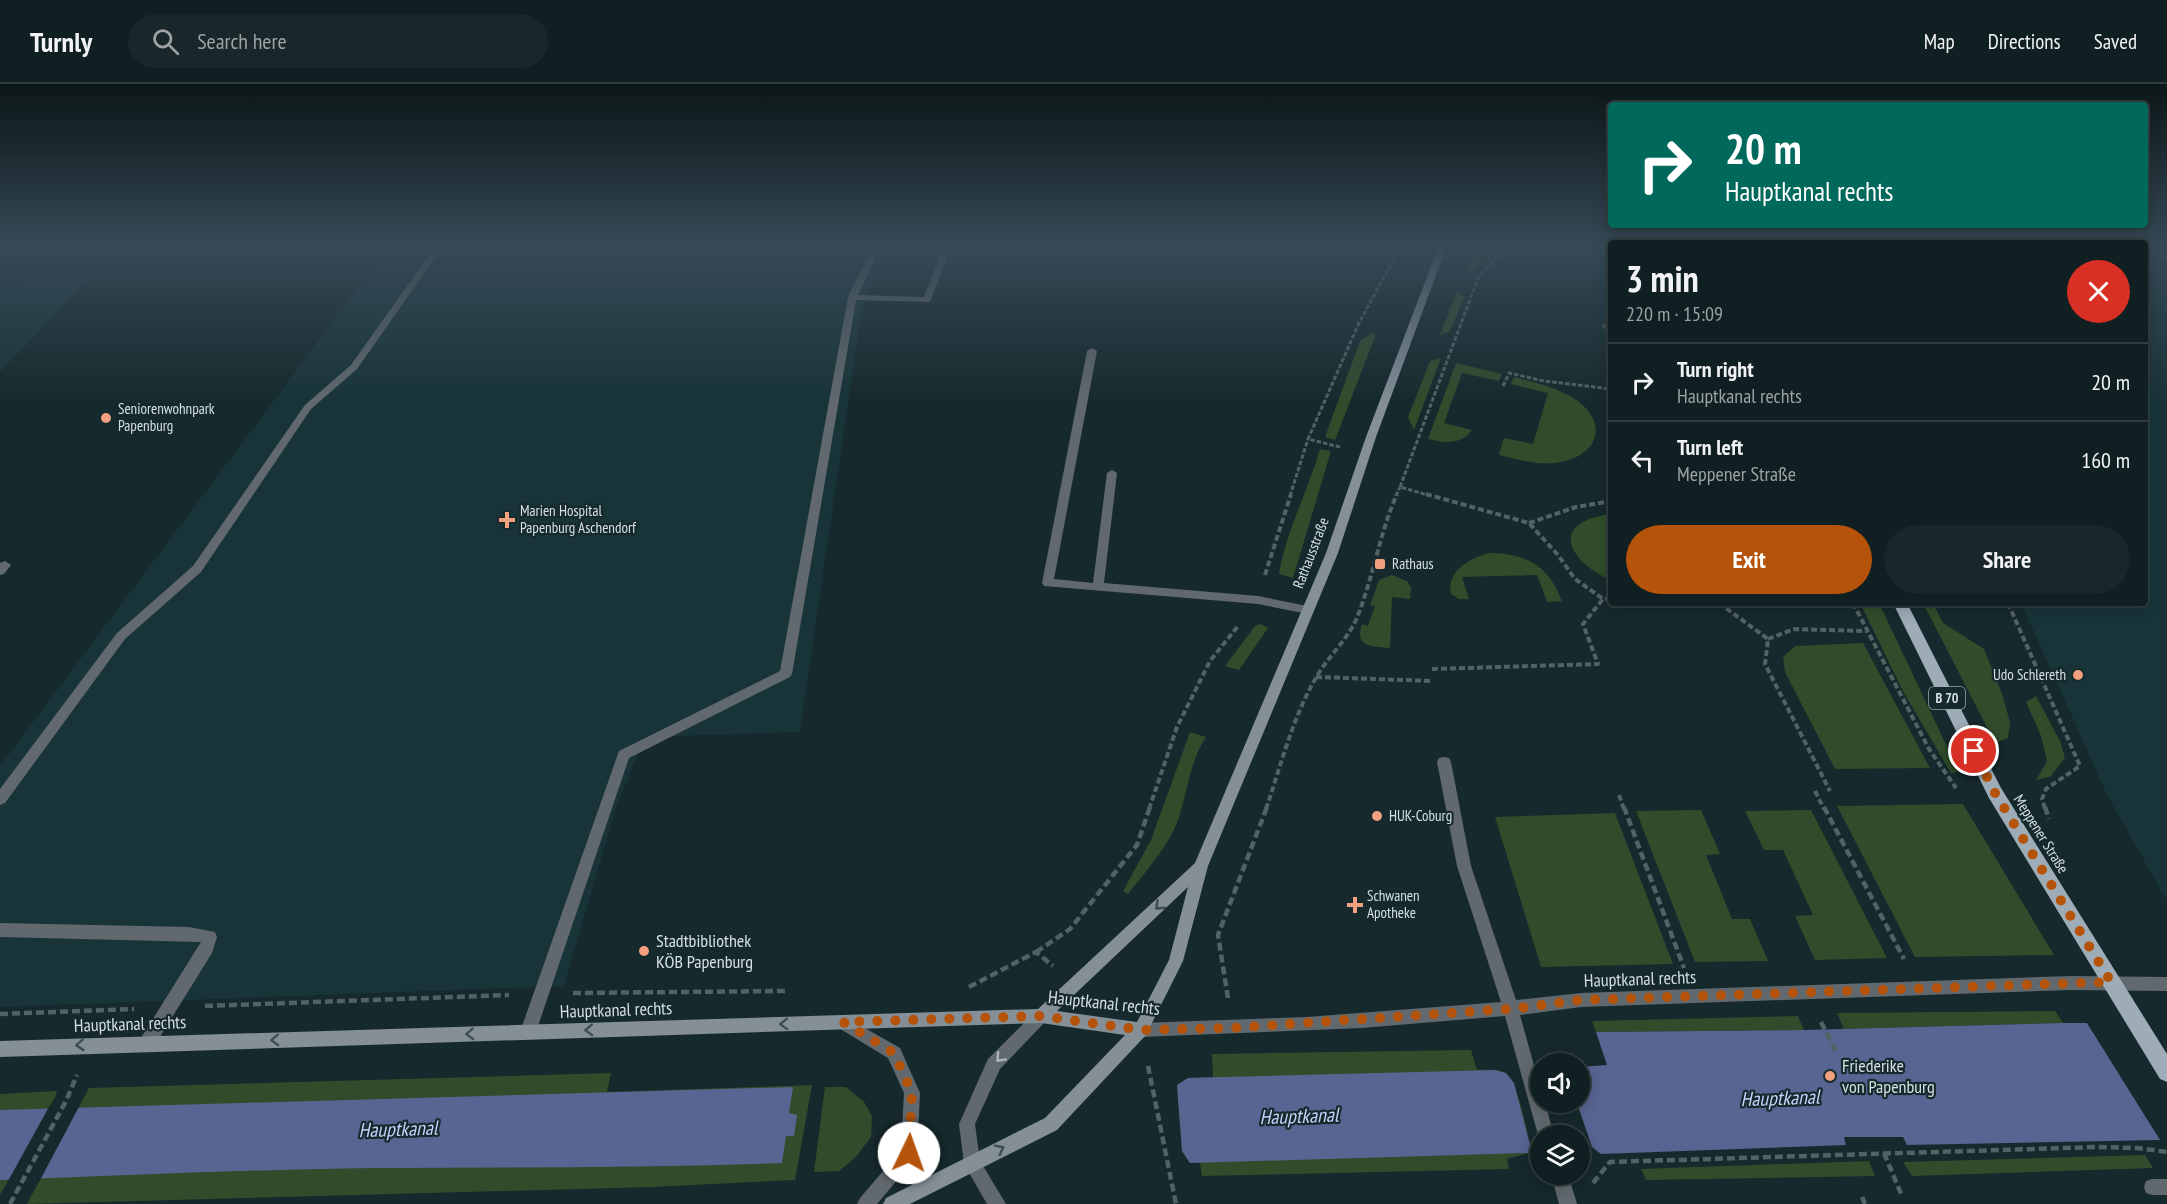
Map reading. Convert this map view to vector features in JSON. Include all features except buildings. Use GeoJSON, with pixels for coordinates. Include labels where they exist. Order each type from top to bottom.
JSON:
{"type":"FeatureCollection","features":[{"type":"Feature","properties":{"kind":"main road","name":"Meppener Straße"},"geometry":{"type":"LineString","coordinates":[[1902,606],[1995,793],[2111,982]]}},
{"type":"Feature","properties":{"kind":"main road","name":"B 70"},"geometry":{"type":"LineString","coordinates":[[2111,982],[2167,1072]]}},
{"type":"Feature","properties":{"kind":"street"},"geometry":{"type":"LineString","coordinates":[[0,799],[121,636],[197,569],[308,407],[354,367],[401,300]]}},
{"type":"Feature","properties":{"kind":"street"},"geometry":{"type":"LineString","coordinates":[[528,1032],[624,755],[786,674],[851,300]]}},
{"type":"Feature","properties":{"kind":"street","name":"Rathausstraße"},"geometry":{"type":"LineString","coordinates":[[892,1204],[1051,1124],[1142,1030],[1176,961],[1201,866],[1332,553],[1371,437],[1422,300]]}},
{"type":"Feature","properties":{"kind":"street"},"geometry":{"type":"LineString","coordinates":[[1092,351],[1048,583],[1258,600],[1308,610]]}},
{"type":"Feature","properties":{"kind":"street"},"geometry":{"type":"LineString","coordinates":[[1098,587],[1112,473]]}},
{"type":"Feature","properties":{"kind":"street"},"geometry":{"type":"LineString","coordinates":[[1444,762],[1464,866],[1511,1009],[1543,1125]]}},
{"type":"Feature","properties":{"kind":"street","name":"Rathausstraße"},"geometry":{"type":"LineString","coordinates":[[1041,1016],[1201,866]]}},
{"type":"Feature","properties":{"kind":"street"},"geometry":{"type":"LineString","coordinates":[[0,930],[189,934],[210,938],[207,948],[147,1043]]}},
{"type":"Feature","properties":{"kind":"street","name":"Hauptkanal rechts"},"geometry":{"type":"LineString","coordinates":[[0,1049],[1041,1016],[1142,1030],[1232,1028],[1511,1009],[1581,1000],[2111,982],[2167,984]]}},
{"type":"Feature","properties":{"kind":"street"},"geometry":{"type":"LineString","coordinates":[[997,1204],[972,1164],[967,1124],[994,1064],[1041,1016]]}},
{"type":"Feature","properties":{"kind":"street"},"geometry":{"type":"LineString","coordinates":[[843,1022],[894,1053],[912,1093],[909,1153],[866,1204]]}},
{"type":"Feature","properties":{"kind":"street"},"geometry":{"type":"LineString","coordinates":[[1562,1185],[1568,1204]]}},
{"type":"Feature","properties":{"kind":"path"},"geometry":{"type":"LineString","coordinates":[[963,990],[1036,952],[1070,929],[1137,845],[1177,727],[1210,661],[1258,600],[1268,560],[1308,439],[1359,323],[1371,300]]}},
{"type":"Feature","properties":{"kind":"path"},"geometry":{"type":"LineString","coordinates":[[1232,1028],[1218,935],[1261,824],[1300,711],[1316,677],[1355,622],[1379,552],[1387,517],[1470,300]]}},
{"type":"Feature","properties":{"kind":"path"},"geometry":{"type":"LineString","coordinates":[[1603,324],[1608,334]]}},
{"type":"Feature","properties":{"kind":"path"},"geometry":{"type":"LineString","coordinates":[[1503,386],[1509,373],[1544,381],[1608,389]]}},
{"type":"Feature","properties":{"kind":"path"},"geometry":{"type":"LineString","coordinates":[[1308,439],[1342,448],[1371,437]]}},
{"type":"Feature","properties":{"kind":"path"},"geometry":{"type":"LineString","coordinates":[[1400,487],[1529,523],[1558,555],[1575,579],[1603,599],[1608,599]]}},
{"type":"Feature","properties":{"kind":"path"},"geometry":{"type":"LineString","coordinates":[[1529,523],[1576,507],[1608,502]]}},
{"type":"Feature","properties":{"kind":"path"},"geometry":{"type":"LineString","coordinates":[[1432,669],[1598,664],[1582,624],[1603,599]]}},
{"type":"Feature","properties":{"kind":"path"},"geometry":{"type":"LineString","coordinates":[[1723,606],[1768,639]]}},
{"type":"Feature","properties":{"kind":"path"},"geometry":{"type":"LineString","coordinates":[[2009,606],[2080,766],[2046,789]]}},
{"type":"Feature","properties":{"kind":"path"},"geometry":{"type":"LineString","coordinates":[[1768,639],[1794,629],[1866,631]]}},
{"type":"Feature","properties":{"kind":"path"},"geometry":{"type":"LineString","coordinates":[[1768,639],[1765,664],[1830,791]]}},
{"type":"Feature","properties":{"kind":"path"},"geometry":{"type":"LineString","coordinates":[[1280,677],[1433,681]]}},
{"type":"Feature","properties":{"kind":"path"},"geometry":{"type":"LineString","coordinates":[[1815,791],[1920,988]]}},
{"type":"Feature","properties":{"kind":"path"},"geometry":{"type":"LineString","coordinates":[[1619,795],[1695,996]]}},
{"type":"Feature","properties":{"kind":"path"},"geometry":{"type":"LineString","coordinates":[[1036,952],[1077,984]]}},
{"type":"Feature","properties":{"kind":"path"},"geometry":{"type":"LineString","coordinates":[[0,1014],[541,994],[788,991]]}},
{"type":"Feature","properties":{"kind":"path"},"geometry":{"type":"LineString","coordinates":[[1820,1020],[1836,1051]]}},
{"type":"Feature","properties":{"kind":"path"},"geometry":{"type":"LineString","coordinates":[[1142,1030],[1176,1204]]}},
{"type":"Feature","properties":{"kind":"path"},"geometry":{"type":"LineString","coordinates":[[10,1204],[66,1101]]}},
{"type":"Feature","properties":{"kind":"path"},"geometry":{"type":"LineString","coordinates":[[1589,1187],[1610,1162],[2098,1147],[2137,1148],[2167,1152]]}},
{"type":"Feature","properties":{"kind":"path"},"geometry":{"type":"LineString","coordinates":[[1884,1153],[1902,1196]]}},
{"type":"Feature","properties":{"kind":"path"},"geometry":{"type":"LineString","coordinates":[[1862,1197],[1865,1204]]}},
{"type":"Feature","properties":{"kind":"shaded area"},"geometry":{"type":"Polygon","coordinates":[[[0,300],[69,300],[0,372],[0,300]]]}},
{"type":"Feature","properties":{"kind":"shaded area","name":"Marien Hospital Papenburg Aschendorf"},"geometry":{"type":"Polygon","coordinates":[[[349,300],[866,300],[862,309],[800,732],[645,737],[616,808],[564,986],[0,1007],[0,766],[349,300]]]}},
{"type":"Feature","properties":{"kind":"shaded area"},"geometry":{"type":"Polygon","coordinates":[[[2148,300],[2167,300],[2167,901],[2106,793],[2022,606],[2148,606],[2148,300]]]}},
{"type":"Feature","properties":{"kind":"green space"},"geometry":{"type":"Polygon","coordinates":[[[1453,300],[1463,300],[1450,331],[1440,335],[1453,300]]]}},
{"type":"Feature","properties":{"kind":"green space"},"geometry":{"type":"Polygon","coordinates":[[[1372,333],[1376,334],[1335,440],[1325,437],[1360,341],[1372,333]]]}},
{"type":"Feature","properties":{"kind":"green space"},"geometry":{"type":"Polygon","coordinates":[[[1441,358],[1414,430],[1408,417],[1430,361],[1441,358]]]}},
{"type":"Feature","properties":{"kind":"green space"},"geometry":{"type":"Polygon","coordinates":[[[1456,363],[1502,374],[1499,381],[1462,373],[1444,423],[1472,430],[1463,438],[1452,442],[1428,439],[1456,363]]]}},
{"type":"Feature","properties":{"kind":"green space"},"geometry":{"type":"Polygon","coordinates":[[[1514,377],[1560,391],[1587,409],[1594,419],[1596,430],[1589,448],[1580,455],[1554,463],[1533,462],[1499,455],[1504,438],[1533,444],[1548,393],[1511,384],[1514,377]]]}},
{"type":"Feature","properties":{"kind":"green space"},"geometry":{"type":"Polygon","coordinates":[[[1320,449],[1331,451],[1293,578],[1279,574],[1282,558],[1320,449]]]}},
{"type":"Feature","properties":{"kind":"green space"},"geometry":{"type":"Polygon","coordinates":[[[1608,516],[1608,578],[1585,564],[1572,545],[1571,536],[1576,527],[1587,520],[1608,516]]]}},
{"type":"Feature","properties":{"kind":"green space"},"geometry":{"type":"Polygon","coordinates":[[[1490,553],[1516,556],[1535,564],[1550,579],[1562,601],[1547,602],[1537,575],[1462,577],[1469,599],[1459,599],[1451,594],[1450,586],[1456,572],[1475,558],[1490,553]]]}},
{"type":"Feature","properties":{"kind":"green space"},"geometry":{"type":"Polygon","coordinates":[[[1392,575],[1407,581],[1411,588],[1410,599],[1392,597],[1390,648],[1366,644],[1360,638],[1362,624],[1368,626],[1375,606],[1370,605],[1379,580],[1392,575]]]}},
{"type":"Feature","properties":{"kind":"green space"},"geometry":{"type":"Polygon","coordinates":[[[1861,606],[1880,606],[1959,772],[1951,773],[1904,693],[1861,606]]]}},
{"type":"Feature","properties":{"kind":"green space"},"geometry":{"type":"Polygon","coordinates":[[[1925,606],[1934,606],[1943,623],[1984,649],[2002,694],[2010,722],[2008,738],[1995,743],[1925,606]]]}},
{"type":"Feature","properties":{"kind":"green space"},"geometry":{"type":"Polygon","coordinates":[[[1261,624],[1268,628],[1239,670],[1225,666],[1255,626],[1261,624]]]}},
{"type":"Feature","properties":{"kind":"green space"},"geometry":{"type":"Polygon","coordinates":[[[1863,643],[1930,768],[1835,769],[1785,672],[1783,657],[1795,646],[1863,643]]]}},
{"type":"Feature","properties":{"kind":"green space"},"geometry":{"type":"Polygon","coordinates":[[[2036,696],[2060,741],[2065,758],[2050,777],[2036,780],[2047,761],[2041,736],[2026,702],[2036,696]]]}},
{"type":"Feature","properties":{"kind":"green space"},"geometry":{"type":"Polygon","coordinates":[[[1190,732],[1206,737],[1193,766],[1175,828],[1150,867],[1128,894],[1123,891],[1151,840],[1190,732]]]}},
{"type":"Feature","properties":{"kind":"green space"},"geometry":{"type":"Polygon","coordinates":[[[1963,804],[2054,955],[1915,957],[1837,806],[1963,804]]]}},
{"type":"Feature","properties":{"kind":"green space"},"geometry":{"type":"Polygon","coordinates":[[[1701,810],[1720,854],[1706,855],[1732,919],[1750,919],[1768,961],[1695,962],[1636,811],[1701,810]]]}},
{"type":"Feature","properties":{"kind":"green space"},"geometry":{"type":"Polygon","coordinates":[[[1811,810],[1887,958],[1815,960],[1795,916],[1813,915],[1783,850],[1764,850],[1745,811],[1811,810]]]}},
{"type":"Feature","properties":{"kind":"green space"},"geometry":{"type":"Polygon","coordinates":[[[1615,813],[1673,964],[1541,967],[1495,817],[1615,813]]]}},
{"type":"Feature","properties":{"kind":"green space"},"geometry":{"type":"Polygon","coordinates":[[[2055,1011],[2063,1023],[1844,1029],[1837,1013],[2055,1011]]]}},
{"type":"Feature","properties":{"kind":"green space"},"geometry":{"type":"Polygon","coordinates":[[[1798,1016],[1804,1030],[1596,1032],[1592,1021],[1798,1016]]]}},
{"type":"Feature","properties":{"kind":"green space"},"geometry":{"type":"Polygon","coordinates":[[[1471,1050],[1477,1070],[1502,1071],[1510,1077],[1524,1117],[1530,1145],[1529,1153],[1507,1159],[1509,1169],[1202,1176],[1200,1163],[1190,1163],[1182,1151],[1177,1085],[1188,1078],[1213,1077],[1212,1054],[1471,1050]]]}},
{"type":"Feature","properties":{"kind":"green space"},"geometry":{"type":"Polygon","coordinates":[[[611,1073],[607,1092],[812,1085],[795,1180],[652,1187],[27,1204],[89,1088],[611,1073]]]}},
{"type":"Feature","properties":{"kind":"green space"},"geometry":{"type":"Polygon","coordinates":[[[825,1087],[846,1087],[864,1102],[872,1116],[871,1137],[855,1158],[839,1171],[814,1172],[825,1087]]]}},
{"type":"Feature","properties":{"kind":"green space"},"geometry":{"type":"Polygon","coordinates":[[[57,1091],[55,1097],[0,1195],[0,1094],[57,1091]]]}},
{"type":"Feature","properties":{"kind":"green space"},"geometry":{"type":"Polygon","coordinates":[[[2145,1155],[2153,1168],[1912,1176],[1903,1162],[2145,1155]]]}},
{"type":"Feature","properties":{"kind":"green space"},"geometry":{"type":"Polygon","coordinates":[[[1869,1161],[1875,1176],[1646,1180],[1641,1169],[1869,1161]]]}},
{"type":"Feature","properties":{"kind":"water","name":"Hauptkanal"},"geometry":{"type":"Polygon","coordinates":[[[2087,1023],[2160,1140],[1907,1145],[1903,1137],[1844,1137],[1846,1145],[1601,1154],[1592,1147],[1590,1125],[1584,1125],[1580,1113],[1590,1113],[1590,1066],[1607,1065],[1596,1032],[1804,1030],[2087,1023]]]}},
{"type":"Feature","properties":{"kind":"water","name":"Hauptkanal"},"geometry":{"type":"Polygon","coordinates":[[[1495,1070],[1506,1073],[1514,1083],[1530,1145],[1529,1153],[1190,1163],[1182,1151],[1177,1085],[1188,1078],[1495,1070]]]}},
{"type":"Feature","properties":{"kind":"water","name":"Hauptkanal"},"geometry":{"type":"Polygon","coordinates":[[[793,1087],[789,1113],[797,1115],[794,1136],[786,1136],[782,1163],[196,1172],[0,1180],[0,1110],[793,1087]]]}},
{"type":"Feature","properties":{"kind":"pier"},"geometry":{"type":"Polygon","coordinates":[[[81,1103],[39,1182],[7,1183],[50,1105],[81,1103]]]}},
{"type":"Feature","properties":{"kind":"place","name":"Seniorenwohnpark Papenburg"},"geometry":{"type":"Point","coordinates":[106,418]}},
{"type":"Feature","properties":{"kind":"place","name":"Marien Hospital Papenburg Aschendorf"},"geometry":{"type":"Point","coordinates":[507,520]}},
{"type":"Feature","properties":{"kind":"place","name":"Rathaus"},"geometry":{"type":"Point","coordinates":[1380,564]}},
{"type":"Feature","properties":{"kind":"place","name":"Udo Schlereth"},"geometry":{"type":"Point","coordinates":[2078,675]}},
{"type":"Feature","properties":{"kind":"place","name":"HUK-Coburg"},"geometry":{"type":"Point","coordinates":[1377,816]}},
{"type":"Feature","properties":{"kind":"place","name":"Schwanen Apotheke"},"geometry":{"type":"Point","coordinates":[1355,905]}},
{"type":"Feature","properties":{"kind":"place","name":"Stadtbibliothek KÖB Papenburg"},"geometry":{"type":"Point","coordinates":[644,951]}},
{"type":"Feature","properties":{"kind":"place","name":"Friederike von Papenburg"},"geometry":{"type":"Point","coordinates":[1830,1076]}},
{"type":"Feature","properties":{"kind":"route"},"geometry":{"type":"LineString","coordinates":[[909,1153],[912,1093],[894,1053],[843,1022],[1041,1016],[1142,1030],[1232,1028],[1511,1009],[1581,1000],[2111,982],[1995,793],[1974,751]]}}]}
